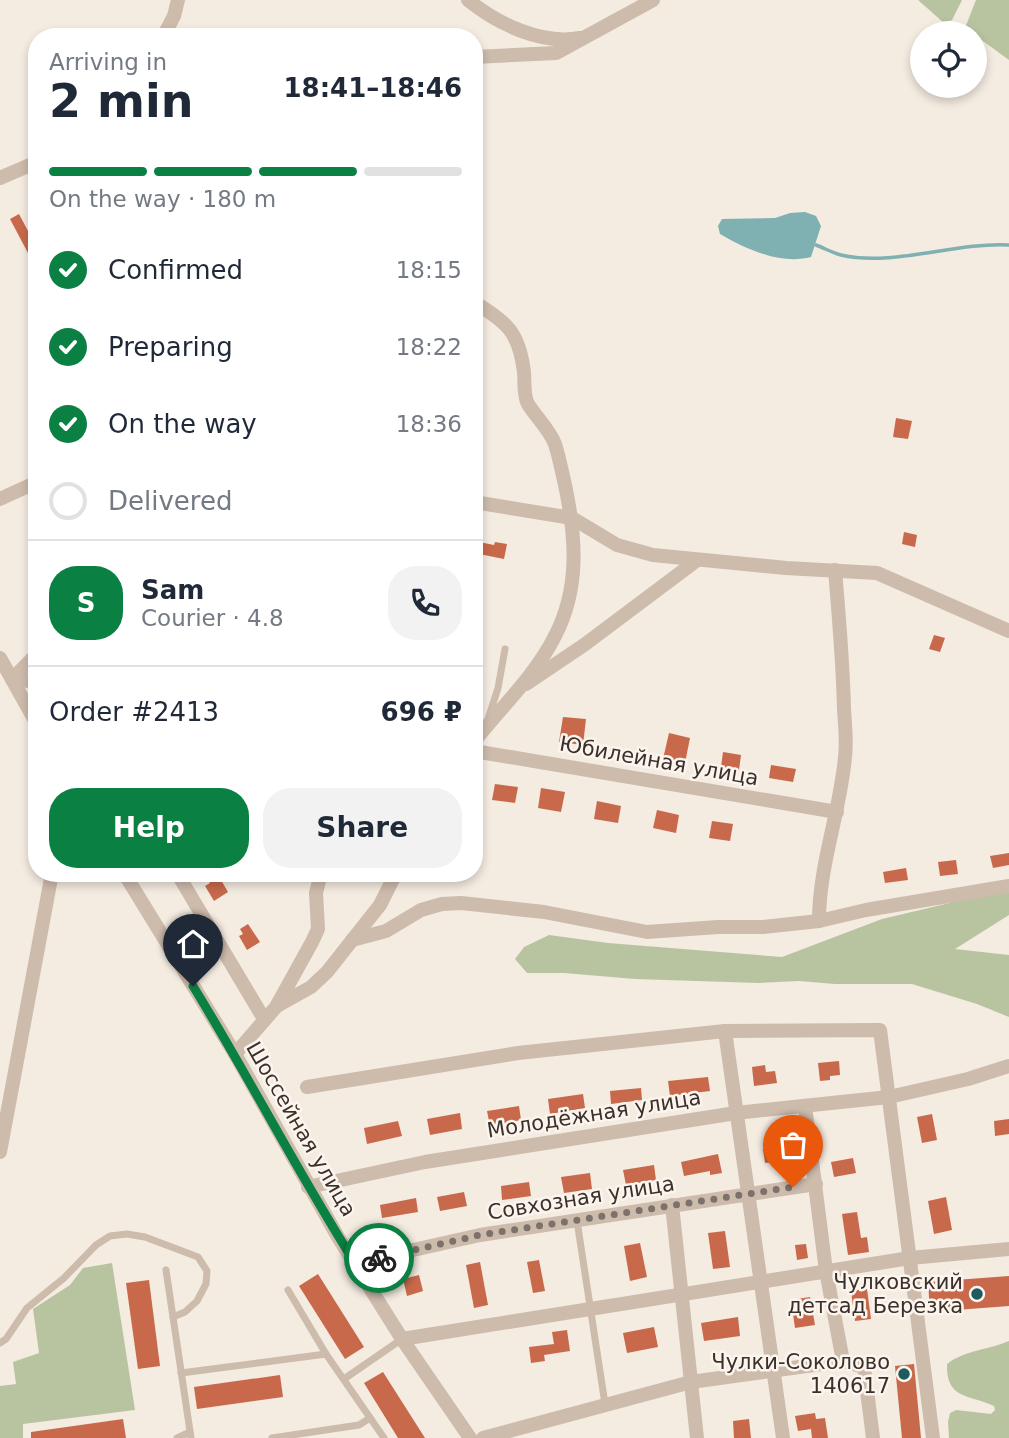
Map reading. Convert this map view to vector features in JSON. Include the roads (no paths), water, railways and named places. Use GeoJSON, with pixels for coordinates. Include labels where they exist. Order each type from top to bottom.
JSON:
{"type":"FeatureCollection","features":[{"type":"Feature","properties":{"kind":"street"},"geometry":{"type":"LineString","coordinates":[[168,28],[178,0]]}},
{"type":"Feature","properties":{"kind":"street"},"geometry":{"type":"LineString","coordinates":[[468,0],[503,24],[540,36],[568,40],[588,37]]}},
{"type":"Feature","properties":{"kind":"street"},"geometry":{"type":"LineString","coordinates":[[483,57],[556,53],[653,0]]}},
{"type":"Feature","properties":{"kind":"street"},"geometry":{"type":"LineString","coordinates":[[0,178],[28,166]]}},
{"type":"Feature","properties":{"kind":"street"},"geometry":{"type":"LineString","coordinates":[[483,308],[512,331],[520,348],[526,402],[554,442],[572,517],[574,574],[570,599],[555,637],[519,689],[483,731]]}},
{"type":"Feature","properties":{"kind":"street"},"geometry":{"type":"LineString","coordinates":[[0,499],[28,486]]}},
{"type":"Feature","properties":{"kind":"street"},"geometry":{"type":"LineString","coordinates":[[483,503],[572,517],[617,545],[653,555],[696,561],[877,573],[1009,631]]}},
{"type":"Feature","properties":{"kind":"street"},"geometry":{"type":"LineString","coordinates":[[519,689],[584,645],[696,561]]}},
{"type":"Feature","properties":{"kind":"street"},"geometry":{"type":"LineString","coordinates":[[819,921],[819,898],[837,812],[845,755],[843,662],[835,570]]}},
{"type":"Feature","properties":{"kind":"street"},"geometry":{"type":"LineString","coordinates":[[0,658],[28,707]]}},
{"type":"Feature","properties":{"kind":"street"},"geometry":{"type":"LineString","coordinates":[[12,678],[28,663]]}},
{"type":"Feature","properties":{"kind":"street"},"geometry":{"type":"LineString","coordinates":[[12,678],[28,681]]}},
{"type":"Feature","properties":{"kind":"street","name":"Юбилейная улица"},"geometry":{"type":"LineString","coordinates":[[483,753],[837,812]]}},
{"type":"Feature","properties":{"kind":"street"},"geometry":{"type":"LineString","coordinates":[[0,1152],[50,882]]}},
{"type":"Feature","properties":{"kind":"street","name":"Шоссейная улица"},"geometry":{"type":"LineString","coordinates":[[130,882],[235,1054],[308,1187],[464,1436]]}},
{"type":"Feature","properties":{"kind":"street"},"geometry":{"type":"LineString","coordinates":[[182,882],[264,1019]]}},
{"type":"Feature","properties":{"kind":"street"},"geometry":{"type":"LineString","coordinates":[[276,1007],[318,929],[316,893],[319,882]]}},
{"type":"Feature","properties":{"kind":"street"},"geometry":{"type":"LineString","coordinates":[[235,1054],[276,1007],[312,987],[327,972],[380,905],[392,882]]}},
{"type":"Feature","properties":{"kind":"street"},"geometry":{"type":"LineString","coordinates":[[352,940],[386,931],[421,911],[442,904],[461,903],[544,912],[647,932],[763,927],[819,921],[866,910],[1009,886]]}},
{"type":"Feature","properties":{"kind":"street"},"geometry":{"type":"LineString","coordinates":[[307,1087],[518,1053],[725,1031],[880,1030],[933,1438]]}},
{"type":"Feature","properties":{"kind":"street"},"geometry":{"type":"LineString","coordinates":[[725,1031],[783,1438]]}},
{"type":"Feature","properties":{"kind":"street","name":"Молодёжная улица"},"geometry":{"type":"LineString","coordinates":[[308,1187],[425,1162],[736,1113],[889,1097],[968,1079],[1009,1066]]}},
{"type":"Feature","properties":{"kind":"street"},"geometry":{"type":"LineString","coordinates":[[805,1106],[826,1271],[843,1361]]}},
{"type":"Feature","properties":{"kind":"street","name":"Совхозная улица"},"geometry":{"type":"LineString","coordinates":[[355,1263],[480,1235],[816,1184]]}},
{"type":"Feature","properties":{"kind":"street"},"geometry":{"type":"LineString","coordinates":[[672,1205],[697,1438]]}},
{"type":"Feature","properties":{"kind":"street"},"geometry":{"type":"LineString","coordinates":[[402,1339],[591,1311],[910,1258],[1009,1249]]}},
{"type":"Feature","properties":{"kind":"street"},"geometry":{"type":"LineString","coordinates":[[483,1438],[691,1382],[843,1361],[864,1367],[873,1438]]}},
{"type":"Feature","properties":{"kind":"lane"},"geometry":{"type":"LineString","coordinates":[[485,728],[498,688],[505,649]]}},
{"type":"Feature","properties":{"kind":"lane"},"geometry":{"type":"LineString","coordinates":[[577,1220],[606,1404]]}},
{"type":"Feature","properties":{"kind":"lane"},"geometry":{"type":"LineString","coordinates":[[0,1343],[6,1339],[27,1308],[64,1278],[96,1245],[110,1236],[127,1234],[145,1237],[198,1257],[207,1270],[206,1284],[197,1301],[185,1312],[173,1317]]}},
{"type":"Feature","properties":{"kind":"lane"},"geometry":{"type":"LineString","coordinates":[[166,1270],[190,1435],[177,1438]]}},
{"type":"Feature","properties":{"kind":"lane"},"geometry":{"type":"LineString","coordinates":[[288,1290],[326,1354],[384,1438]]}},
{"type":"Feature","properties":{"kind":"lane"},"geometry":{"type":"LineString","coordinates":[[344,1379],[402,1339]]}},
{"type":"Feature","properties":{"kind":"lane"},"geometry":{"type":"LineString","coordinates":[[181,1373],[326,1354]]}},
{"type":"Feature","properties":{"kind":"lane"},"geometry":{"type":"LineString","coordinates":[[272,1438],[359,1425],[370,1418]]}},
{"type":"Feature","properties":{"kind":"water"},"geometry":{"type":"Polygon","coordinates":[[[805,212],[816,216],[821,226],[811,257],[799,259],[775,257],[752,250],[720,234],[718,226],[722,219],[775,218],[805,212]]]}},
{"type":"Feature","properties":{"kind":"waterway"},"geometry":{"type":"LineString","coordinates":[[816,245],[841,255],[861,258],[1009,245]]}},
{"type":"Feature","properties":{"kind":"place","name":"Чулковский детсад Березка"},"geometry":{"type":"Point","coordinates":[977,1294]}},
{"type":"Feature","properties":{"kind":"place","name":"Чулки-Соколово 140617"},"geometry":{"type":"Point","coordinates":[904,1374]}}]}
